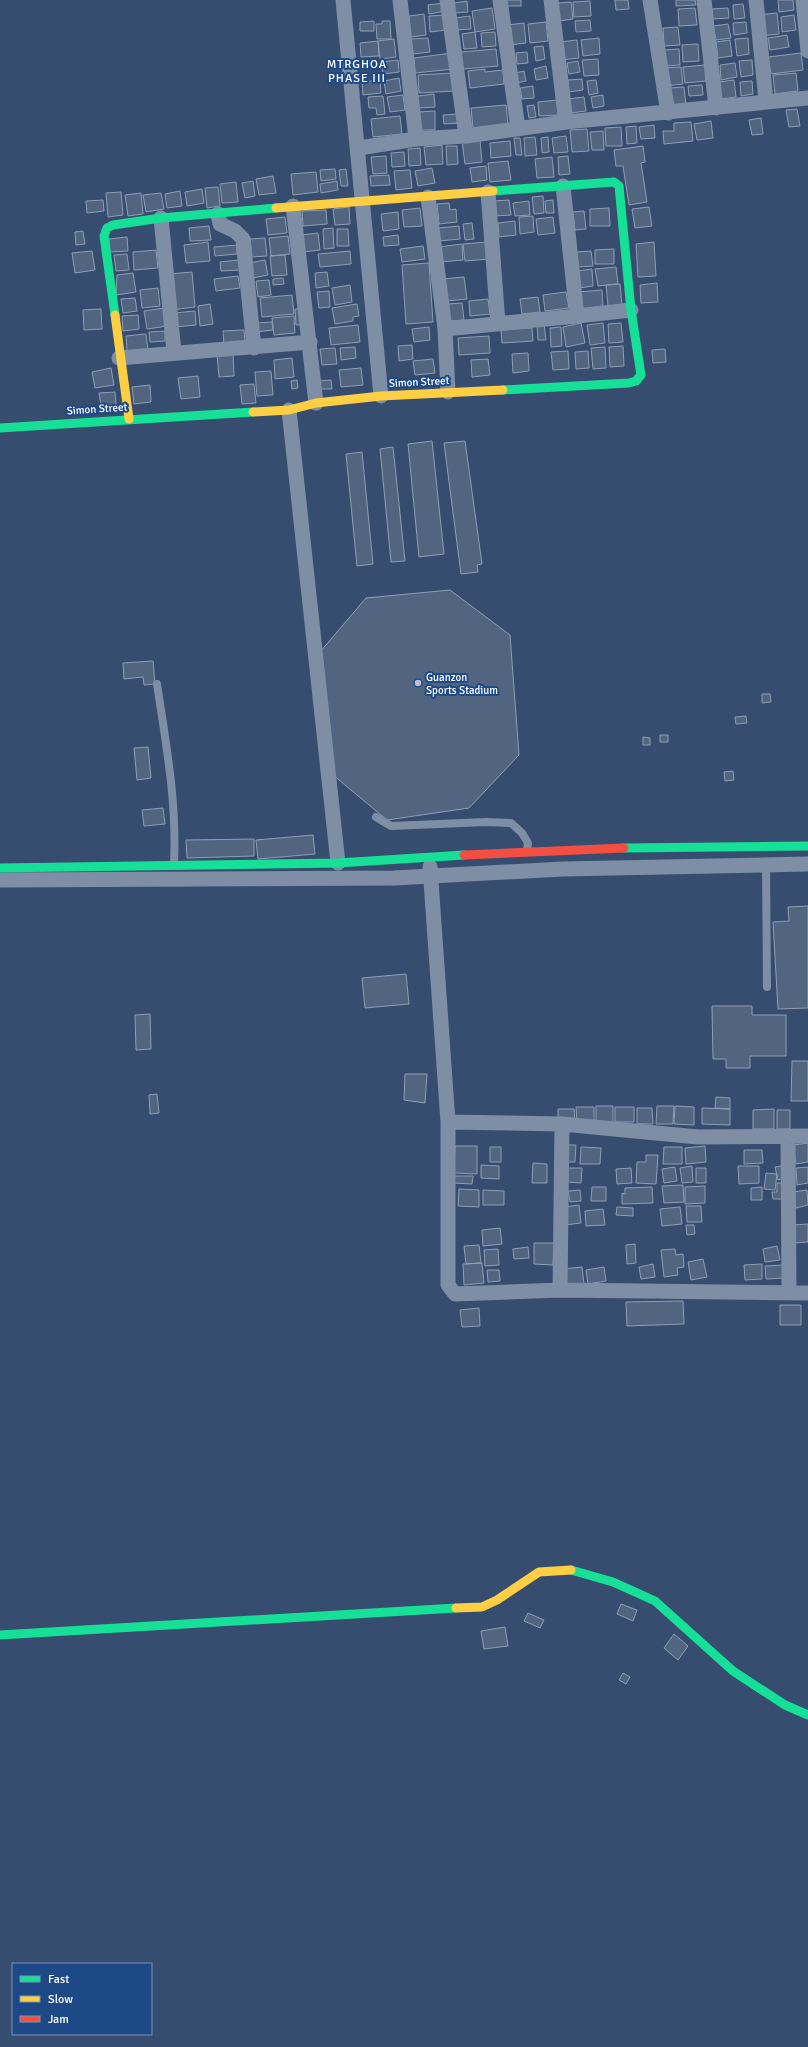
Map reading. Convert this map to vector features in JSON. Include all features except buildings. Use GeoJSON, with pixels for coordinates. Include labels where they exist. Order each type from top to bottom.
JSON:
{"type":"FeatureCollection","features":[{"type":"Feature","properties":{"kind":"street"},"geometry":{"type":"LineString","coordinates":[[344,0],[381,396]]}},
{"type":"Feature","properties":{"kind":"street"},"geometry":{"type":"LineString","coordinates":[[400,0],[416,139]]}},
{"type":"Feature","properties":{"kind":"street"},"geometry":{"type":"LineString","coordinates":[[447,0],[466,136]]}},
{"type":"Feature","properties":{"kind":"street"},"geometry":{"type":"LineString","coordinates":[[500,0],[518,128]]}},
{"type":"Feature","properties":{"kind":"street"},"geometry":{"type":"LineString","coordinates":[[551,0],[566,122]]}},
{"type":"Feature","properties":{"kind":"street"},"geometry":{"type":"LineString","coordinates":[[650,0],[668,113]]}},
{"type":"Feature","properties":{"kind":"street"},"geometry":{"type":"LineString","coordinates":[[704,0],[716,108]]}},
{"type":"Feature","properties":{"kind":"street"},"geometry":{"type":"LineString","coordinates":[[756,0],[766,101]]}},
{"type":"Feature","properties":{"kind":"street"},"geometry":{"type":"LineString","coordinates":[[803,0],[808,51]]}},
{"type":"Feature","properties":{"kind":"street"},"geometry":{"type":"LineString","coordinates":[[359,148],[416,139],[466,136],[566,122],[808,98]]}},
{"type":"Feature","properties":{"kind":"street","name":"Simon Street"},"geometry":{"type":"LineString","coordinates":[[0,428],[289,410],[316,403],[381,396],[630,383],[636,381],[641,375],[632,310],[619,186],[614,182],[563,186]]}},
{"type":"Feature","properties":{"kind":"street"},"geometry":{"type":"LineString","coordinates":[[129,419],[104,236],[107,228],[113,225],[161,218],[293,206],[563,186],[577,316]]}},
{"type":"Feature","properties":{"kind":"street"},"geometry":{"type":"LineString","coordinates":[[488,192],[498,323]]}},
{"type":"Feature","properties":{"kind":"street"},"geometry":{"type":"LineString","coordinates":[[428,197],[445,329],[448,392]]}},
{"type":"Feature","properties":{"kind":"street"},"geometry":{"type":"LineString","coordinates":[[293,206],[316,403]]}},
{"type":"Feature","properties":{"kind":"street"},"geometry":{"type":"LineString","coordinates":[[218,214],[220,224],[235,231],[243,239],[254,348]]}},
{"type":"Feature","properties":{"kind":"street"},"geometry":{"type":"LineString","coordinates":[[161,218],[174,352]]}},
{"type":"Feature","properties":{"kind":"street"},"geometry":{"type":"LineString","coordinates":[[445,329],[632,310]]}},
{"type":"Feature","properties":{"kind":"street"},"geometry":{"type":"LineString","coordinates":[[120,358],[174,352],[254,348],[310,342]]}},
{"type":"Feature","properties":{"kind":"street"},"geometry":{"type":"LineString","coordinates":[[289,410],[338,863]]}},
{"type":"Feature","properties":{"kind":"street"},"geometry":{"type":"LineString","coordinates":[[0,880],[152,872],[174,864],[338,863],[429,856],[619,848],[808,846]]}},
{"type":"Feature","properties":{"kind":"street"},"geometry":{"type":"LineString","coordinates":[[429,856],[432,877],[448,1122],[448,1285],[455,1294],[463,1295],[560,1290],[789,1294],[808,1293]]}},
{"type":"Feature","properties":{"kind":"street"},"geometry":{"type":"LineString","coordinates":[[0,868],[432,877],[563,869],[808,864]]}},
{"type":"Feature","properties":{"kind":"street"},"geometry":{"type":"LineString","coordinates":[[448,1122],[562,1124],[698,1137],[808,1136]]}},
{"type":"Feature","properties":{"kind":"street"},"geometry":{"type":"LineString","coordinates":[[560,1290],[562,1124]]}},
{"type":"Feature","properties":{"kind":"street"},"geometry":{"type":"LineString","coordinates":[[788,1136],[789,1294]]}},
{"type":"Feature","properties":{"kind":"street"},"geometry":{"type":"LineString","coordinates":[[0,1635],[482,1607],[497,1600],[539,1572],[574,1570],[613,1582],[655,1601],[733,1671],[785,1705],[808,1715]]}},
{"type":"Feature","properties":{"kind":"lane"},"geometry":{"type":"LineString","coordinates":[[157,684],[172,782],[175,822],[174,864]]}},
{"type":"Feature","properties":{"kind":"lane"},"geometry":{"type":"LineString","coordinates":[[376,817],[391,826],[486,822],[511,823],[522,833],[528,843],[527,852]]}},
{"type":"Feature","properties":{"kind":"lane"},"geometry":{"type":"LineString","coordinates":[[766,864],[767,987]]}},
{"type":"Feature","properties":{"kind":"traffic: fast"},"geometry":{"type":"LineString","coordinates":[[493,191],[614,182],[619,186],[631,310],[641,375],[636,381],[629,383],[503,390]]}},
{"type":"Feature","properties":{"kind":"traffic: fast"},"geometry":{"type":"LineString","coordinates":[[115,315],[104,236],[107,228],[113,225],[161,218],[276,208]]}},
{"type":"Feature","properties":{"kind":"traffic: fast"},"geometry":{"type":"LineString","coordinates":[[0,428],[253,412]]}},
{"type":"Feature","properties":{"kind":"traffic: fast"},"geometry":{"type":"LineString","coordinates":[[624,848],[808,846]]}},
{"type":"Feature","properties":{"kind":"traffic: fast"},"geometry":{"type":"LineString","coordinates":[[0,868],[338,863],[464,855]]}},
{"type":"Feature","properties":{"kind":"traffic: fast"},"geometry":{"type":"LineString","coordinates":[[571,1570],[613,1582],[655,1601],[733,1671],[785,1705],[808,1715]]}},
{"type":"Feature","properties":{"kind":"traffic: fast"},"geometry":{"type":"LineString","coordinates":[[0,1635],[456,1608]]}},
{"type":"Feature","properties":{"kind":"traffic: slow"},"geometry":{"type":"LineString","coordinates":[[276,208],[493,191]]}},
{"type":"Feature","properties":{"kind":"traffic: slow"},"geometry":{"type":"LineString","coordinates":[[115,315],[129,419]]}},
{"type":"Feature","properties":{"kind":"traffic: slow"},"geometry":{"type":"LineString","coordinates":[[253,412],[289,410],[316,403],[381,396],[503,390]]}},
{"type":"Feature","properties":{"kind":"traffic: slow"},"geometry":{"type":"LineString","coordinates":[[456,1608],[482,1607],[497,1600],[539,1572],[571,1570]]}},
{"type":"Feature","properties":{"kind":"traffic: jam"},"geometry":{"type":"LineString","coordinates":[[464,855],[624,848]]}},
{"type":"Feature","properties":{"kind":"place","name":"Guanzon Sports Stadium"},"geometry":{"type":"Point","coordinates":[418,683]}},
{"type":"Feature","properties":{"kind":"district","name":"MTRGHOA PHASE III"},"geometry":{"type":"Point","coordinates":[357,71]}}]}
